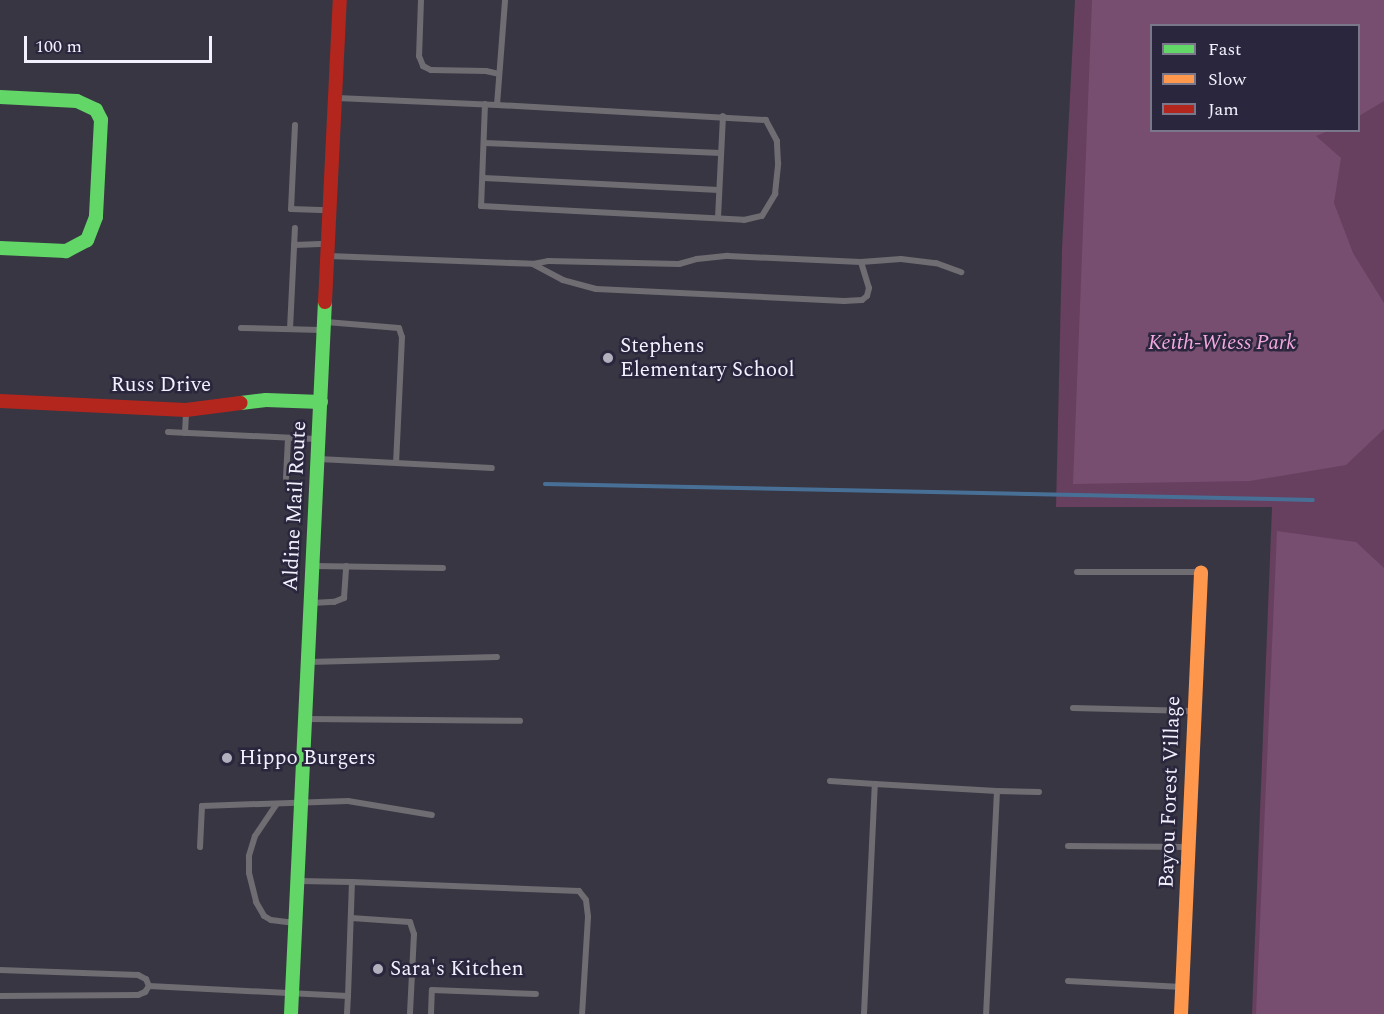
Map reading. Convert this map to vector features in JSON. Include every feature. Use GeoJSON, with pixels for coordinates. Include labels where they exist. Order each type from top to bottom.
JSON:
{"type":"FeatureCollection","features":[{"type":"Feature","properties":{"kind":"street","name":"Aldine Mail Route"},"geometry":{"type":"LineString","coordinates":[[291,1014],[340,0]]}},
{"type":"Feature","properties":{"kind":"street"},"geometry":{"type":"LineString","coordinates":[[0,97],[77,101],[96,111],[101,120],[96,217],[91,234],[81,246],[66,251],[0,248]]}},
{"type":"Feature","properties":{"kind":"street","name":"Russ Drive"},"geometry":{"type":"LineString","coordinates":[[0,401],[186,410],[266,400],[321,402]]}},
{"type":"Feature","properties":{"kind":"street","name":"Bayou Forest Village"},"geometry":{"type":"LineString","coordinates":[[1181,1014],[1201,572]]}},
{"type":"Feature","properties":{"kind":"lane"},"geometry":{"type":"LineString","coordinates":[[421,0],[419,56],[423,66],[430,70],[486,71],[499,75]]}},
{"type":"Feature","properties":{"kind":"lane"},"geometry":{"type":"LineString","coordinates":[[497,105],[505,0]]}},
{"type":"Feature","properties":{"kind":"lane"},"geometry":{"type":"LineString","coordinates":[[336,98],[485,104],[723,116],[766,120],[777,141],[778,163],[775,194],[762,216],[744,220],[482,206],[485,104]]}},
{"type":"Feature","properties":{"kind":"lane"},"geometry":{"type":"LineString","coordinates":[[717,218],[723,116]]}},
{"type":"Feature","properties":{"kind":"lane"},"geometry":{"type":"LineString","coordinates":[[295,125],[291,209],[331,210]]}},
{"type":"Feature","properties":{"kind":"lane"},"geometry":{"type":"LineString","coordinates":[[484,142],[721,153]]}},
{"type":"Feature","properties":{"kind":"lane"},"geometry":{"type":"LineString","coordinates":[[483,178],[719,190]]}},
{"type":"Feature","properties":{"kind":"lane"},"geometry":{"type":"LineString","coordinates":[[290,329],[295,228]]}},
{"type":"Feature","properties":{"kind":"lane"},"geometry":{"type":"LineString","coordinates":[[294,245],[329,250],[533,264],[548,261],[679,264],[697,259],[728,256],[861,262],[901,259],[936,263],[961,272]]}},
{"type":"Feature","properties":{"kind":"lane"},"geometry":{"type":"LineString","coordinates":[[533,264],[587,288],[844,301],[862,300],[867,296],[869,288],[861,262]]}},
{"type":"Feature","properties":{"kind":"lane"},"geometry":{"type":"LineString","coordinates":[[241,328],[290,329],[325,326],[399,328],[402,337],[396,463]]}},
{"type":"Feature","properties":{"kind":"lane"},"geometry":{"type":"LineString","coordinates":[[185,433],[186,410]]}},
{"type":"Feature","properties":{"kind":"lane"},"geometry":{"type":"LineString","coordinates":[[168,432],[319,439]]}},
{"type":"Feature","properties":{"kind":"lane"},"geometry":{"type":"LineString","coordinates":[[286,478],[288,438]]}},
{"type":"Feature","properties":{"kind":"lane"},"geometry":{"type":"LineString","coordinates":[[318,459],[492,468]]}},
{"type":"Feature","properties":{"kind":"lane"},"geometry":{"type":"LineString","coordinates":[[313,566],[443,568]]}},
{"type":"Feature","properties":{"kind":"lane"},"geometry":{"type":"LineString","coordinates":[[311,603],[334,602],[344,598],[346,566]]}},
{"type":"Feature","properties":{"kind":"lane"},"geometry":{"type":"LineString","coordinates":[[1077,572],[1201,572]]}},
{"type":"Feature","properties":{"kind":"lane"},"geometry":{"type":"LineString","coordinates":[[308,662],[497,657]]}},
{"type":"Feature","properties":{"kind":"lane"},"geometry":{"type":"LineString","coordinates":[[1074,708],[1194,711]]}},
{"type":"Feature","properties":{"kind":"lane"},"geometry":{"type":"LineString","coordinates":[[305,719],[520,722]]}},
{"type":"Feature","properties":{"kind":"lane"},"geometry":{"type":"LineString","coordinates":[[830,781],[1039,792]]}},
{"type":"Feature","properties":{"kind":"lane"},"geometry":{"type":"LineString","coordinates":[[864,1014],[875,784]]}},
{"type":"Feature","properties":{"kind":"lane"},"geometry":{"type":"LineString","coordinates":[[986,1014],[997,791]]}},
{"type":"Feature","properties":{"kind":"lane"},"geometry":{"type":"LineString","coordinates":[[200,848],[202,806],[348,801],[432,815]]}},
{"type":"Feature","properties":{"kind":"lane"},"geometry":{"type":"LineString","coordinates":[[276,805],[255,836],[249,856],[249,873],[256,902],[264,915],[271,920],[295,923]]}},
{"type":"Feature","properties":{"kind":"lane"},"geometry":{"type":"LineString","coordinates":[[1068,846],[1188,847]]}},
{"type":"Feature","properties":{"kind":"lane"},"geometry":{"type":"LineString","coordinates":[[297,881],[579,891],[586,900],[588,917],[582,1014]]}},
{"type":"Feature","properties":{"kind":"lane"},"geometry":{"type":"LineString","coordinates":[[347,1014],[352,882]]}},
{"type":"Feature","properties":{"kind":"lane"},"geometry":{"type":"LineString","coordinates":[[351,918],[410,922],[414,934],[410,1014]]}},
{"type":"Feature","properties":{"kind":"lane"},"geometry":{"type":"LineString","coordinates":[[0,970],[138,975],[146,979],[149,986]]}},
{"type":"Feature","properties":{"kind":"lane"},"geometry":{"type":"LineString","coordinates":[[1068,981],[1182,987]]}},
{"type":"Feature","properties":{"kind":"lane"},"geometry":{"type":"LineString","coordinates":[[149,986],[348,996]]}},
{"type":"Feature","properties":{"kind":"lane"},"geometry":{"type":"LineString","coordinates":[[0,996],[138,995],[145,992],[149,986]]}},
{"type":"Feature","properties":{"kind":"lane"},"geometry":{"type":"LineString","coordinates":[[431,1014],[432,990],[536,994]]}},
{"type":"Feature","properties":{"kind":"green space","name":"Keith-Wiess Park"},"geometry":{"type":"Polygon","coordinates":[[[1075,0],[1384,0],[1384,1014],[1252,1014],[1272,507],[1056,507],[1062,249],[1075,0]]]}},
{"type":"Feature","properties":{"kind":"green space"},"geometry":{"type":"Polygon","coordinates":[[[1092,0],[1384,0],[1384,101],[1360,115],[1360,24],[1150,24],[1150,132],[1326,132],[1316,136],[1341,158],[1334,203],[1353,253],[1384,303],[1384,429],[1346,465],[1250,481],[1073,484],[1092,0]]]}},
{"type":"Feature","properties":{"kind":"green space"},"geometry":{"type":"Polygon","coordinates":[[[1277,531],[1356,542],[1384,568],[1384,1014],[1256,1014],[1277,531]]]}},
{"type":"Feature","properties":{"kind":"waterway"},"geometry":{"type":"LineString","coordinates":[[545,484],[1313,500]]}},
{"type":"Feature","properties":{"kind":"traffic: fast"},"geometry":{"type":"LineString","coordinates":[[0,97],[77,101],[96,110],[101,120],[96,217],[87,240],[66,251],[0,248]]}},
{"type":"Feature","properties":{"kind":"traffic: fast"},"geometry":{"type":"LineString","coordinates":[[291,1014],[325,302]]}},
{"type":"Feature","properties":{"kind":"traffic: fast"},"geometry":{"type":"LineString","coordinates":[[241,403],[266,400],[321,402]]}},
{"type":"Feature","properties":{"kind":"traffic: slow"},"geometry":{"type":"LineString","coordinates":[[1181,1014],[1201,572]]}},
{"type":"Feature","properties":{"kind":"traffic: jam"},"geometry":{"type":"LineString","coordinates":[[325,302],[340,0]]}},
{"type":"Feature","properties":{"kind":"traffic: jam"},"geometry":{"type":"LineString","coordinates":[[0,401],[186,410],[241,403]]}},
{"type":"Feature","properties":{"kind":"place","name":"Stephens Elementary School"},"geometry":{"type":"Point","coordinates":[608,358]}},
{"type":"Feature","properties":{"kind":"place","name":"Hippo Burgers"},"geometry":{"type":"Point","coordinates":[227,758]}},
{"type":"Feature","properties":{"kind":"place","name":"Sara's Kitchen"},"geometry":{"type":"Point","coordinates":[378,969]}}]}
